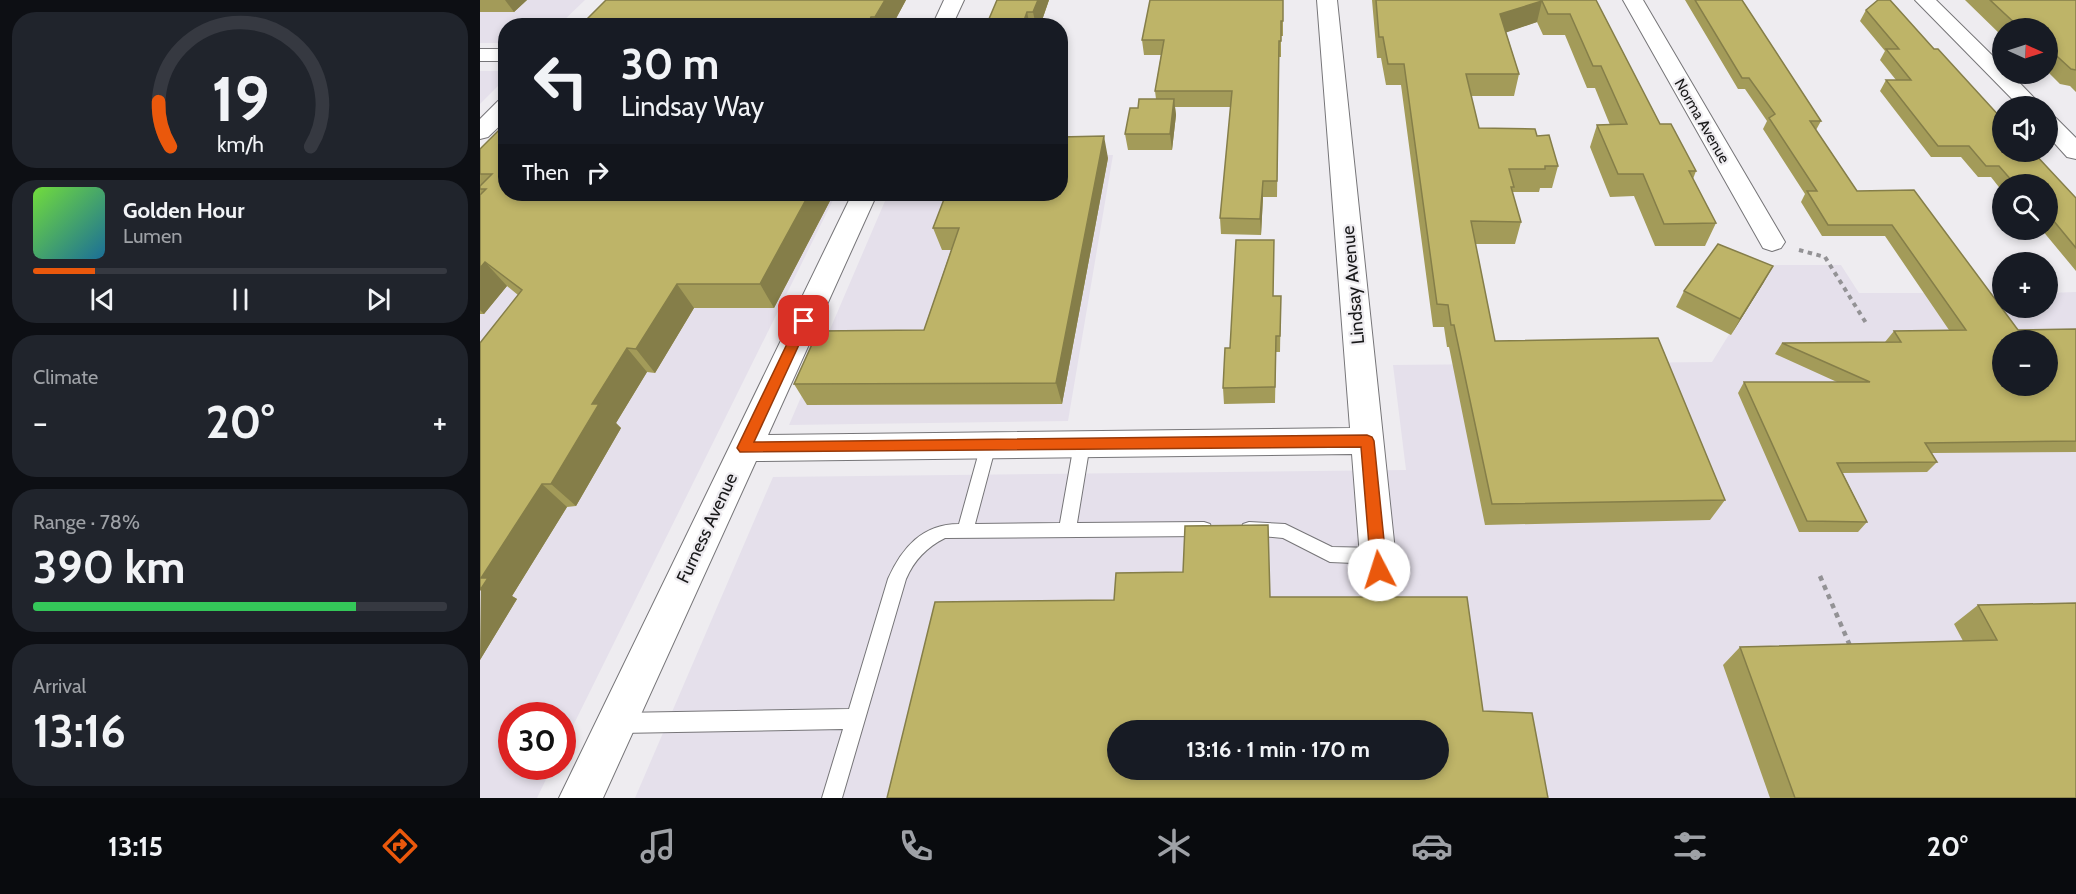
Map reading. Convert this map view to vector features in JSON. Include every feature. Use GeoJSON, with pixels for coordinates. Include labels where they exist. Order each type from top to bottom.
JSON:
{"type":"FeatureCollection","features":[{"type":"Feature","properties":{"kind":"street"},"geometry":{"type":"LineString","coordinates":[[946,18],[954,0]]}},
{"type":"Feature","properties":{"kind":"street","name":"Lindsay Avenue"},"geometry":{"type":"LineString","coordinates":[[1327,0],[1378,563]]}},
{"type":"Feature","properties":{"kind":"street","name":"Norma Avenue"},"geometry":{"type":"LineString","coordinates":[[1633,0],[1772,242]]}},
{"type":"Feature","properties":{"kind":"street"},"geometry":{"type":"LineString","coordinates":[[1925,0],[2021,96]]}},
{"type":"Feature","properties":{"kind":"street"},"geometry":{"type":"LineString","coordinates":[[480,55],[498,55]]}},
{"type":"Feature","properties":{"kind":"street"},"geometry":{"type":"LineString","coordinates":[[480,132],[498,114]]}},
{"type":"Feature","properties":{"kind":"street"},"geometry":{"type":"LineString","coordinates":[[2058,133],[2076,152]]}},
{"type":"Feature","properties":{"kind":"street","name":"Furness Avenue"},"geometry":{"type":"LineString","coordinates":[[581,798],[861,201]]}},
{"type":"Feature","properties":{"kind":"street"},"geometry":{"type":"LineString","coordinates":[[745,448],[1367,441]]}},
{"type":"Feature","properties":{"kind":"lane"},"geometry":{"type":"LineString","coordinates":[[1067,530],[1082,444]]}},
{"type":"Feature","properties":{"kind":"lane"},"geometry":{"type":"LineString","coordinates":[[965,531],[988,445]]}},
{"type":"Feature","properties":{"kind":"lane"},"geometry":{"type":"LineString","coordinates":[[832,798],[897,579],[906,559],[928,537],[944,531],[1223,529],[1285,531],[1330,554],[1378,563]]}},
{"type":"Feature","properties":{"kind":"lane"},"geometry":{"type":"LineString","coordinates":[[616,723],[856,719]]}},
{"type":"Feature","properties":{"kind":"path"},"geometry":{"type":"LineString","coordinates":[[1772,242],[1825,257],[1866,323]]}},
{"type":"Feature","properties":{"kind":"path"},"geometry":{"type":"LineString","coordinates":[[1820,576],[1855,657]]}},
{"type":"Feature","properties":{"kind":"shaded area"},"geometry":{"type":"Polygon","coordinates":[[[480,0],[585,0],[566,18],[498,18],[498,43],[480,43],[480,0]]]}},
{"type":"Feature","properties":{"kind":"shaded area"},"geometry":{"type":"Polygon","coordinates":[[[480,71],[498,71],[498,86],[480,104],[480,71]]]}},
{"type":"Feature","properties":{"kind":"shaded area"},"geometry":{"type":"Polygon","coordinates":[[[1068,155],[1113,155],[1068,421],[789,425],[885,201],[1068,201],[1068,155]]]}},
{"type":"Feature","properties":{"kind":"shaded area"},"geometry":{"type":"Polygon","coordinates":[[[480,162],[498,184],[498,201],[833,201],[576,720],[576,702],[498,702],[498,780],[546,780],[537,798],[480,798],[480,162]]]}},
{"type":"Feature","properties":{"kind":"shaded area"},"geometry":{"type":"Polygon","coordinates":[[[1772,265],[1841,265],[1859,293],[1992,293],[1992,318],[2058,318],[2058,293],[2076,292],[2076,798],[635,798],[773,477],[1406,470],[1393,365],[1712,362],[1772,265]]]}},
{"type":"Feature","properties":{"kind":"building"},"geometry":{"type":"Polygon","coordinates":[[[606,0],[885,0],[875,17],[871,18],[588,18],[606,0]]]}},
{"type":"Feature","properties":{"kind":"building"},"geometry":{"type":"Polygon","coordinates":[[[997,0],[1038,0],[1033,12],[1027,12],[1025,18],[989,18],[997,0]]]}},
{"type":"Feature","properties":{"kind":"building"},"geometry":{"type":"Polygon","coordinates":[[[1150,0],[1283,0],[1283,21],[1281,21],[1281,41],[1279,41],[1277,181],[1263,181],[1260,219],[1220,218],[1232,91],[1155,91],[1164,40],[1142,40],[1150,0]]]}},
{"type":"Feature","properties":{"kind":"building"},"geometry":{"type":"Polygon","coordinates":[[[1376,0],[1596,0],[1660,124],[1671,124],[1696,171],[1689,171],[1716,223],[1664,224],[1643,174],[1618,174],[1597,125],[1627,124],[1601,66],[1593,66],[1570,14],[1548,14],[1542,1],[1500,14],[1519,74],[1466,74],[1479,128],[1535,129],[1537,136],[1549,135],[1558,166],[1545,166],[1545,169],[1509,169],[1514,187],[1511,187],[1521,222],[1471,221],[1495,341],[1658,338],[1725,500],[1492,504],[1454,325],[1451,325],[1448,305],[1437,304],[1404,64],[1388,64],[1383,37],[1379,37],[1376,0]]]}},
{"type":"Feature","properties":{"kind":"building"},"geometry":{"type":"Polygon","coordinates":[[[1695,0],[1742,0],[1821,121],[1810,121],[1857,191],[1914,190],[1992,295],[1992,318],[2009,318],[2018,330],[2076,329],[2076,441],[1925,443],[1937,462],[1837,463],[1867,522],[1807,521],[1744,382],[1870,382],[1782,343],[1901,342],[1894,331],[1966,330],[1892,225],[1828,225],[1807,191],[1817,191],[1769,118],[1775,114],[1749,78],[1742,78],[1695,0]]]}},
{"type":"Feature","properties":{"kind":"building"},"geometry":{"type":"Polygon","coordinates":[[[1878,0],[1890,0],[1992,108],[1992,162],[2042,162],[2054,174],[2006,174],[1999,166],[1986,166],[1969,146],[1938,146],[1886,80],[1911,80],[1886,49],[1899,49],[1866,10],[1878,0]]]}},
{"type":"Feature","properties":{"kind":"building"},"geometry":{"type":"Polygon","coordinates":[[[1990,0],[2076,0],[2076,70],[2071,69],[2058,57],[2058,18],[2009,18],[1990,0]]]}},
{"type":"Feature","properties":{"kind":"building"},"geometry":{"type":"Polygon","coordinates":[[[1139,99],[1174,99],[1170,134],[1125,134],[1130,108],[1138,108],[1139,99]]]}},
{"type":"Feature","properties":{"kind":"building"},"geometry":{"type":"Polygon","coordinates":[[[498,131],[498,201],[805,201],[760,284],[677,284],[636,349],[627,348],[592,404],[599,404],[551,484],[542,484],[481,578],[488,578],[480,590],[480,343],[522,290],[485,262],[480,268],[480,195],[486,189],[480,189],[480,186],[492,174],[480,174],[480,149],[498,131]]]}},
{"type":"Feature","properties":{"kind":"building"},"geometry":{"type":"Polygon","coordinates":[[[1104,136],[1056,383],[794,384],[818,331],[924,330],[959,228],[933,228],[943,201],[1068,201],[1068,137],[1104,136]]]}},
{"type":"Feature","properties":{"kind":"building"},"geometry":{"type":"Polygon","coordinates":[[[2058,179],[2076,198],[2076,248],[2058,226],[2058,179]]]}},
{"type":"Feature","properties":{"kind":"building"},"geometry":{"type":"Polygon","coordinates":[[[1236,240],[1274,240],[1273,296],[1281,296],[1280,336],[1276,336],[1275,387],[1223,388],[1225,348],[1230,348],[1236,240]]]}},
{"type":"Feature","properties":{"kind":"building"},"geometry":{"type":"Polygon","coordinates":[[[1718,244],[1773,266],[1740,319],[1684,291],[1718,244]]]}},
{"type":"Feature","properties":{"kind":"building"},"geometry":{"type":"Polygon","coordinates":[[[1268,525],[1270,597],[1467,597],[1483,711],[1532,713],[1548,798],[887,798],[935,602],[1114,600],[1116,573],[1183,572],[1185,526],[1268,525]]]}},
{"type":"Feature","properties":{"kind":"building"},"geometry":{"type":"Polygon","coordinates":[[[2076,603],[2076,798],[1795,798],[1740,647],[1997,640],[1978,605],[2076,603]]]}},
{"type":"Feature","properties":{"kind":"route"},"geometry":{"type":"LineString","coordinates":[[804,321],[745,448],[1367,441],[1379,570]]}}]}
